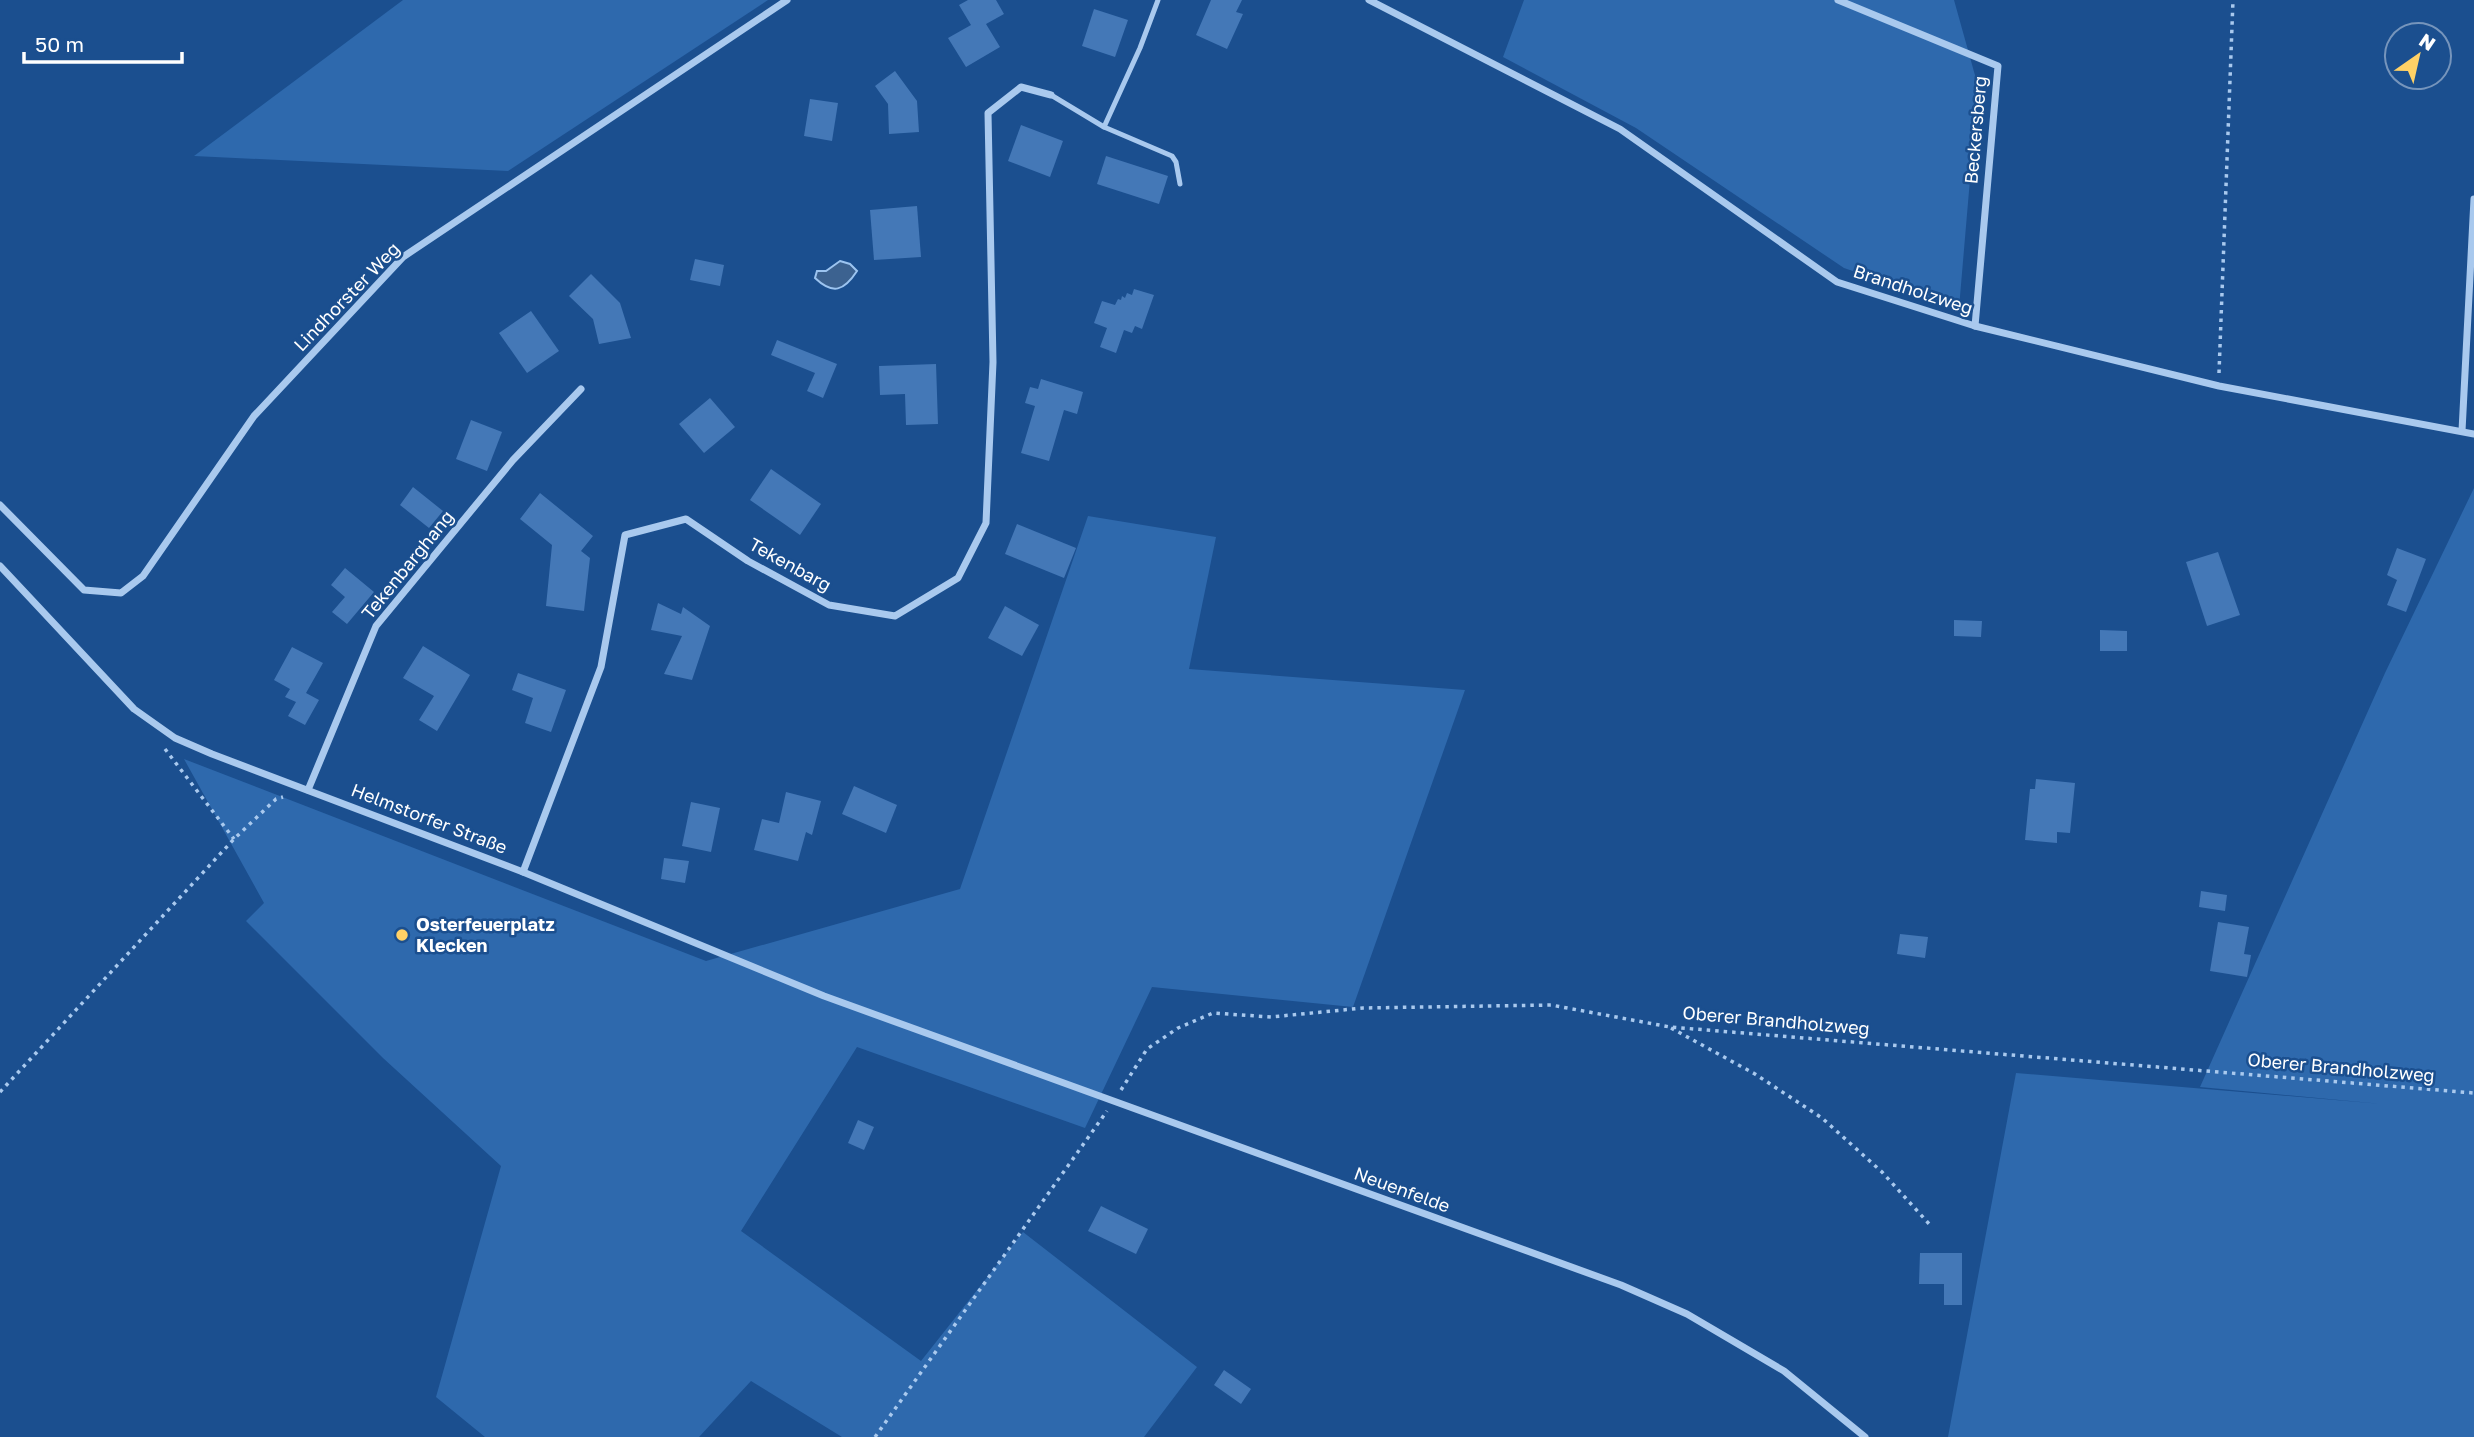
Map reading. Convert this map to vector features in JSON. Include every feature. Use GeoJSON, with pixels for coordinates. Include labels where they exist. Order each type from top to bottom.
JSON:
{"type":"FeatureCollection","features":[{"type":"Feature","properties":{"kind":"street","name":"Lindhorster Weg"},"geometry":{"type":"LineString","coordinates":[[0,505],[84,590],[121,593],[143,576],[254,416],[403,257],[787,0]]}},
{"type":"Feature","properties":{"kind":"street","name":"Brandholzweg"},"geometry":{"type":"LineString","coordinates":[[1368,0],[1620,129],[1837,282],[1975,326],[2219,386],[2474,434]]}},
{"type":"Feature","properties":{"kind":"street","name":"Beckersberg"},"geometry":{"type":"LineString","coordinates":[[1838,0],[1998,66],[1975,326]]}},
{"type":"Feature","properties":{"kind":"street","name":"Tekenbarg"},"geometry":{"type":"LineString","coordinates":[[523,872],[601,667],[625,535],[686,519],[748,561],[829,605],[895,616],[958,578],[986,523],[993,362],[988,113],[1021,87],[1051,95]]}},
{"type":"Feature","properties":{"kind":"street"},"geometry":{"type":"LineString","coordinates":[[2462,431],[2474,199]]}},
{"type":"Feature","properties":{"kind":"street","name":"Tekenbarghang"},"geometry":{"type":"LineString","coordinates":[[308,790],[376,626],[513,460],[581,389]]}},
{"type":"Feature","properties":{"kind":"street","name":"Helmstorfer Straße"},"geometry":{"type":"LineString","coordinates":[[0,566],[134,709],[175,738],[523,872],[824,996],[901,1024]]}},
{"type":"Feature","properties":{"kind":"street","name":"Neuenfelde"},"geometry":{"type":"LineString","coordinates":[[901,1024],[1621,1285],[1687,1314],[1784,1371],[1865,1437]]}},
{"type":"Feature","properties":{"kind":"lane"},"geometry":{"type":"LineString","coordinates":[[1104,127],[1158,0]]}},
{"type":"Feature","properties":{"kind":"lane"},"geometry":{"type":"LineString","coordinates":[[1051,95],[1104,127],[1172,156],[1176,162],[1180,184]]}},
{"type":"Feature","properties":{"kind":"path"},"geometry":{"type":"LineString","coordinates":[[2219,386],[2233,0]]}},
{"type":"Feature","properties":{"kind":"path"},"geometry":{"type":"LineString","coordinates":[[159,742],[234,839]]}},
{"type":"Feature","properties":{"kind":"path"},"geometry":{"type":"LineString","coordinates":[[0,1093],[234,839],[276,799],[308,790]]}},
{"type":"Feature","properties":{"kind":"path","name":"Oberer Brandholzweg"},"geometry":{"type":"LineString","coordinates":[[875,1437],[1114,1102],[1147,1049],[1178,1028],[1213,1013],[1271,1017],[1363,1008],[1551,1005],[1670,1027],[2474,1093]]}},
{"type":"Feature","properties":{"kind":"path"},"geometry":{"type":"LineString","coordinates":[[1670,1027],[1755,1074],[1822,1118],[1882,1172],[1931,1226]]}},
{"type":"Feature","properties":{"kind":"shaded area"},"geometry":{"type":"Polygon","coordinates":[[[403,0],[768,0],[508,171],[194,156],[403,0]]]}},
{"type":"Feature","properties":{"kind":"shaded area"},"geometry":{"type":"Polygon","coordinates":[[[1524,0],[1954,0],[1978,86],[1959,308],[1844,268],[1636,128],[1503,57],[1524,0]]]}},
{"type":"Feature","properties":{"kind":"shaded area"},"geometry":{"type":"Polygon","coordinates":[[[840,261],[850,264],[857,271],[843,286],[833,289],[815,278],[817,271],[826,271],[840,261]]]}},
{"type":"Feature","properties":{"kind":"shaded area"},"geometry":{"type":"Polygon","coordinates":[[[2474,488],[2474,1437],[1948,1437],[2016,1073],[2382,1104],[2200,1087],[2385,673],[2474,488]]]}},
{"type":"Feature","properties":{"kind":"shaded area"},"geometry":{"type":"Polygon","coordinates":[[[1088,516],[1216,537],[1189,669],[1465,690],[1353,1007],[1152,987],[1085,1128],[857,1047],[741,1231],[921,1361],[1023,1232],[1197,1367],[1144,1437],[842,1437],[751,1381],[699,1437],[485,1437],[436,1397],[501,1166],[383,1058],[246,921],[264,903],[184,759],[706,961],[960,889],[1088,516]]]}},
{"type":"Feature","properties":{"kind":"building"},"geometry":{"type":"Polygon","coordinates":[[[968,0],[996,0],[1004,14],[986,24],[1000,47],[966,67],[948,38],[971,25],[959,5],[968,0]]]}},
{"type":"Feature","properties":{"kind":"building"},"geometry":{"type":"Polygon","coordinates":[[[1211,0],[1242,0],[1236,12],[1243,14],[1227,49],[1196,35],[1211,0]]]}},
{"type":"Feature","properties":{"kind":"building"},"geometry":{"type":"Polygon","coordinates":[[[1094,9],[1128,20],[1115,57],[1082,46],[1094,9]]]}},
{"type":"Feature","properties":{"kind":"building"},"geometry":{"type":"Polygon","coordinates":[[[895,71],[917,101],[919,132],[889,134],[888,104],[875,86],[895,71]]]}},
{"type":"Feature","properties":{"kind":"building"},"geometry":{"type":"Polygon","coordinates":[[[810,99],[838,103],[832,141],[804,136],[810,99]]]}},
{"type":"Feature","properties":{"kind":"building"},"geometry":{"type":"Polygon","coordinates":[[[1021,125],[1063,141],[1050,177],[1008,161],[1021,125]]]}},
{"type":"Feature","properties":{"kind":"building"},"geometry":{"type":"Polygon","coordinates":[[[1106,156],[1168,176],[1159,204],[1097,184],[1106,156]]]}},
{"type":"Feature","properties":{"kind":"building"},"geometry":{"type":"Polygon","coordinates":[[[917,206],[921,257],[874,260],[870,210],[917,206]]]}},
{"type":"Feature","properties":{"kind":"building"},"geometry":{"type":"Polygon","coordinates":[[[695,259],[724,265],[720,286],[690,280],[695,259]]]}},
{"type":"Feature","properties":{"kind":"building"},"geometry":{"type":"Polygon","coordinates":[[[591,274],[620,303],[631,338],[599,344],[593,319],[569,296],[591,274]]]}},
{"type":"Feature","properties":{"kind":"building"},"geometry":{"type":"Polygon","coordinates":[[[1134,289],[1154,295],[1142,329],[1135,326],[1132,333],[1124,330],[1116,353],[1100,347],[1107,328],[1094,323],[1102,301],[1115,305],[1122,296],[1125,298],[1127,293],[1132,295],[1134,289]]]}},
{"type":"Feature","properties":{"kind":"building"},"geometry":{"type":"Polygon","coordinates":[[[531,311],[559,351],[527,373],[499,333],[531,311]]]}},
{"type":"Feature","properties":{"kind":"building"},"geometry":{"type":"Polygon","coordinates":[[[777,340],[837,364],[823,398],[807,391],[815,373],[771,355],[777,340]]]}},
{"type":"Feature","properties":{"kind":"building"},"geometry":{"type":"Polygon","coordinates":[[[936,364],[938,424],[906,425],[905,394],[880,395],[879,366],[936,364]]]}},
{"type":"Feature","properties":{"kind":"building"},"geometry":{"type":"Polygon","coordinates":[[[1041,379],[1083,392],[1077,414],[1064,410],[1049,461],[1021,453],[1035,406],[1025,403],[1030,387],[1038,389],[1041,379]]]}},
{"type":"Feature","properties":{"kind":"building"},"geometry":{"type":"Polygon","coordinates":[[[710,398],[735,427],[704,453],[679,424],[710,398]]]}},
{"type":"Feature","properties":{"kind":"building"},"geometry":{"type":"Polygon","coordinates":[[[471,420],[502,432],[487,471],[456,459],[471,420]]]}},
{"type":"Feature","properties":{"kind":"building"},"geometry":{"type":"Polygon","coordinates":[[[771,469],[821,504],[800,535],[750,500],[771,469]]]}},
{"type":"Feature","properties":{"kind":"building"},"geometry":{"type":"Polygon","coordinates":[[[413,487],[443,511],[429,528],[400,505],[413,487]]]}},
{"type":"Feature","properties":{"kind":"building"},"geometry":{"type":"Polygon","coordinates":[[[540,493],[593,536],[581,551],[590,558],[584,611],[546,606],[552,545],[520,519],[540,493]]]}},
{"type":"Feature","properties":{"kind":"building"},"geometry":{"type":"Polygon","coordinates":[[[1017,524],[1076,548],[1064,578],[1005,554],[1017,524]]]}},
{"type":"Feature","properties":{"kind":"building"},"geometry":{"type":"Polygon","coordinates":[[[2397,548],[2426,559],[2406,612],[2387,605],[2397,580],[2387,575],[2397,548]]]}},
{"type":"Feature","properties":{"kind":"building"},"geometry":{"type":"Polygon","coordinates":[[[2218,552],[2240,615],[2207,626],[2186,562],[2218,552]]]}},
{"type":"Feature","properties":{"kind":"building"},"geometry":{"type":"Polygon","coordinates":[[[345,568],[374,592],[347,624],[332,612],[345,597],[331,585],[345,568]]]}},
{"type":"Feature","properties":{"kind":"building"},"geometry":{"type":"Polygon","coordinates":[[[658,603],[681,614],[683,607],[710,626],[692,680],[664,674],[682,636],[651,630],[658,603]]]}},
{"type":"Feature","properties":{"kind":"building"},"geometry":{"type":"Polygon","coordinates":[[[1005,606],[1039,625],[1022,656],[988,638],[1005,606]]]}},
{"type":"Feature","properties":{"kind":"building"},"geometry":{"type":"Polygon","coordinates":[[[1954,620],[1982,621],[1981,637],[1954,636],[1954,620]]]}},
{"type":"Feature","properties":{"kind":"building"},"geometry":{"type":"Polygon","coordinates":[[[2100,630],[2127,631],[2127,651],[2100,651],[2100,630]]]}},
{"type":"Feature","properties":{"kind":"building"},"geometry":{"type":"Polygon","coordinates":[[[423,646],[470,675],[437,731],[419,720],[434,696],[403,678],[423,646]]]}},
{"type":"Feature","properties":{"kind":"building"},"geometry":{"type":"Polygon","coordinates":[[[292,647],[323,663],[306,693],[319,700],[305,725],[288,716],[296,702],[285,697],[290,689],[274,680],[292,647]]]}},
{"type":"Feature","properties":{"kind":"building"},"geometry":{"type":"Polygon","coordinates":[[[518,673],[566,690],[551,732],[525,723],[533,698],[512,690],[518,673]]]}},
{"type":"Feature","properties":{"kind":"building"},"geometry":{"type":"Polygon","coordinates":[[[2036,779],[2075,783],[2070,833],[2057,832],[2057,843],[2025,840],[2030,789],[2035,789],[2036,779]]]}},
{"type":"Feature","properties":{"kind":"building"},"geometry":{"type":"Polygon","coordinates":[[[854,786],[897,805],[886,833],[842,814],[854,786]]]}},
{"type":"Feature","properties":{"kind":"building"},"geometry":{"type":"Polygon","coordinates":[[[786,792],[821,801],[812,835],[806,832],[798,861],[754,850],[762,819],[779,823],[786,792]]]}},
{"type":"Feature","properties":{"kind":"building"},"geometry":{"type":"Polygon","coordinates":[[[691,802],[720,808],[711,852],[682,846],[691,802]]]}},
{"type":"Feature","properties":{"kind":"building"},"geometry":{"type":"Polygon","coordinates":[[[664,858],[689,861],[685,883],[661,879],[664,858]]]}},
{"type":"Feature","properties":{"kind":"building"},"geometry":{"type":"Polygon","coordinates":[[[2201,891],[2227,895],[2225,911],[2199,907],[2201,891]]]}},
{"type":"Feature","properties":{"kind":"building"},"geometry":{"type":"Polygon","coordinates":[[[2218,922],[2249,927],[2244,954],[2251,955],[2247,977],[2210,971],[2218,922]]]}},
{"type":"Feature","properties":{"kind":"building"},"geometry":{"type":"Polygon","coordinates":[[[1900,934],[1928,937],[1925,958],[1897,954],[1900,934]]]}},
{"type":"Feature","properties":{"kind":"building"},"geometry":{"type":"Polygon","coordinates":[[[858,1120],[874,1127],[864,1150],[848,1143],[858,1120]]]}},
{"type":"Feature","properties":{"kind":"building"},"geometry":{"type":"Polygon","coordinates":[[[1101,1206],[1148,1229],[1136,1254],[1088,1231],[1101,1206]]]}},
{"type":"Feature","properties":{"kind":"building"},"geometry":{"type":"Polygon","coordinates":[[[1920,1253],[1962,1253],[1962,1305],[1944,1305],[1944,1284],[1919,1284],[1920,1253]]]}},
{"type":"Feature","properties":{"kind":"building"},"geometry":{"type":"Polygon","coordinates":[[[1224,1370],[1251,1389],[1241,1404],[1214,1385],[1224,1370]]]}},
{"type":"Feature","properties":{"kind":"place","name":"Osterfeuerplatz Klecken"},"geometry":{"type":"Point","coordinates":[402,935]}}]}
